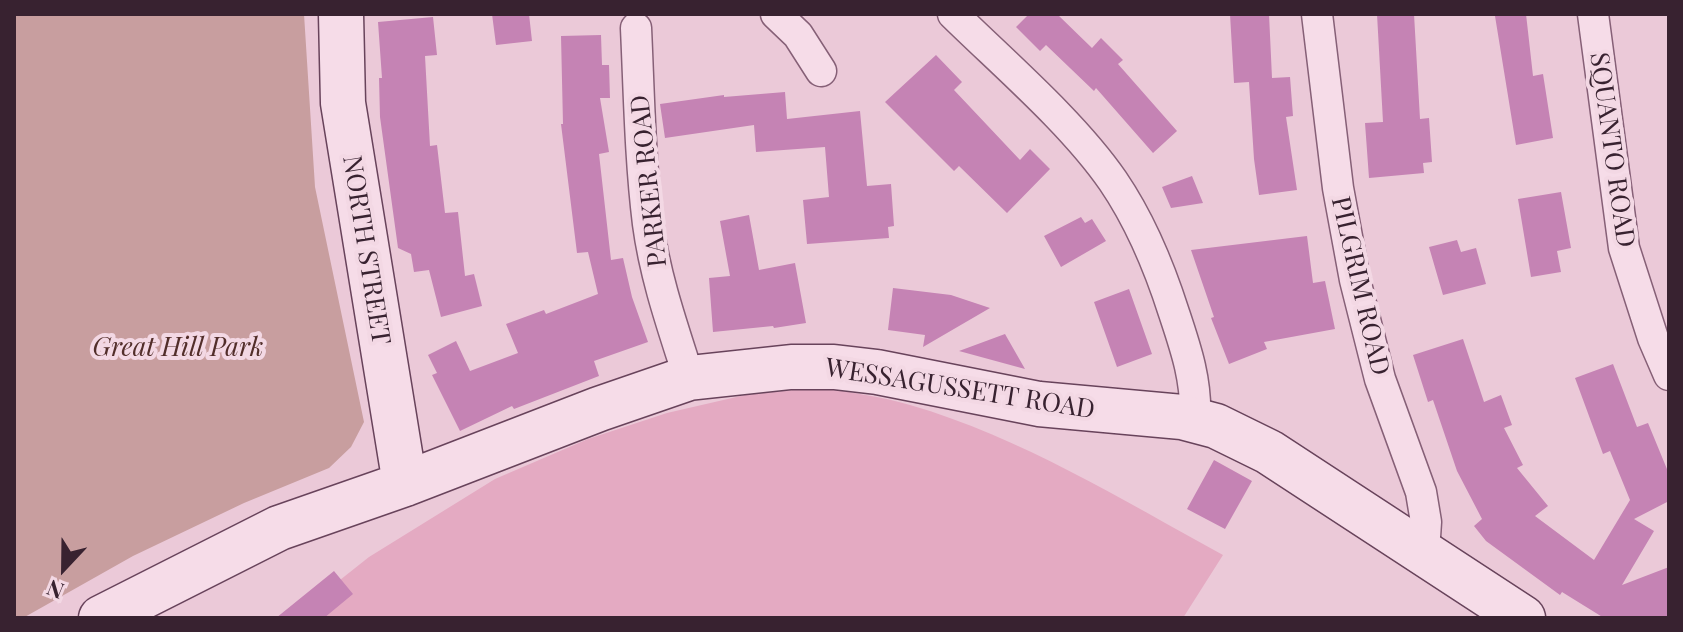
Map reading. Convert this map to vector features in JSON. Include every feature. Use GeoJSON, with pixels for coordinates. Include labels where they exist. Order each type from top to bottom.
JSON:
{"type":"FeatureCollection","features":[{"type":"Feature","properties":{"kind":"street","name":"NORTH STREET"},"geometry":{"type":"LineString","coordinates":[[341,14],[343,103],[405,484]]}},
{"type":"Feature","properties":{"kind":"street"},"geometry":{"type":"LineString","coordinates":[[776,14],[798,35],[821,71]]}},
{"type":"Feature","properties":{"kind":"street"},"geometry":{"type":"LineString","coordinates":[[953,14],[1094,155],[1131,209],[1160,269],[1191,364],[1195,386],[1195,420]]}},
{"type":"Feature","properties":{"kind":"street","name":"PILGRIM ROAD"},"geometry":{"type":"LineString","coordinates":[[1317,14],[1338,188],[1355,280],[1380,379],[1421,492],[1426,522],[1424,552]]}},
{"type":"Feature","properties":{"kind":"street","name":"SQUANTO ROAD"},"geometry":{"type":"LineString","coordinates":[[1593,14],[1624,248],[1653,338],[1669,375]]}},
{"type":"Feature","properties":{"kind":"street","name":"PARKER ROAD"},"geometry":{"type":"LineString","coordinates":[[636,28],[648,224],[661,288],[689,378]]}},
{"type":"Feature","properties":{"kind":"street","name":"WESSAGUSSETT ROAD"},"geometry":{"type":"LineString","coordinates":[[101,618],[279,528],[689,378],[749,370],[834,367],[1039,404],[1195,420],[1237,434],[1523,618]]}},
{"type":"Feature","properties":{"kind":"green space","name":"Great Hill Park"},"geometry":{"type":"Polygon","coordinates":[[[14,14],[304,14],[315,187],[364,422],[351,447],[329,468],[244,503],[133,556],[23,618],[14,618],[14,14]]]}},
{"type":"Feature","properties":{"kind":"sand"},"geometry":{"type":"Polygon","coordinates":[[[821,387],[899,402],[992,434],[1070,471],[1223,555],[1183,618],[292,618],[369,557],[495,479],[588,439],[667,413],[745,395],[821,387]]]}},
{"type":"Feature","properties":{"kind":"building"},"geometry":{"type":"Polygon","coordinates":[[[492,14],[529,14],[532,41],[496,45],[492,14]]]}},
{"type":"Feature","properties":{"kind":"building"},"geometry":{"type":"Polygon","coordinates":[[[1029,14],[1057,14],[1092,48],[1101,38],[1123,60],[1118,64],[1177,131],[1153,153],[1096,88],[1094,91],[1046,45],[1040,51],[1016,27],[1029,14]]]}},
{"type":"Feature","properties":{"kind":"building"},"geometry":{"type":"Polygon","coordinates":[[[1230,14],[1269,14],[1272,78],[1290,77],[1293,116],[1286,117],[1297,190],[1259,195],[1249,82],[1234,83],[1230,14]]]}},
{"type":"Feature","properties":{"kind":"building"},"geometry":{"type":"Polygon","coordinates":[[[1377,14],[1414,14],[1420,119],[1429,118],[1432,162],[1423,163],[1424,173],[1369,178],[1365,123],[1383,122],[1377,14]]]}},
{"type":"Feature","properties":{"kind":"building"},"geometry":{"type":"Polygon","coordinates":[[[1526,14],[1533,76],[1543,74],[1553,138],[1516,145],[1495,16],[1526,14]]]}},
{"type":"Feature","properties":{"kind":"building"},"geometry":{"type":"Polygon","coordinates":[[[433,17],[437,55],[425,56],[430,146],[437,145],[445,213],[458,212],[465,276],[474,274],[482,306],[441,317],[429,270],[414,272],[411,254],[398,248],[380,117],[379,78],[382,78],[378,22],[433,17]]]}},
{"type":"Feature","properties":{"kind":"building"},"geometry":{"type":"Polygon","coordinates":[[[601,35],[602,65],[609,65],[610,98],[600,98],[609,152],[599,154],[611,260],[623,258],[632,297],[648,342],[594,361],[599,376],[514,409],[512,406],[460,431],[432,375],[437,373],[428,355],[456,341],[470,371],[518,353],[506,324],[544,310],[546,314],[598,294],[588,252],[577,253],[561,124],[561,36],[601,35]]]}},
{"type":"Feature","properties":{"kind":"building"},"geometry":{"type":"Polygon","coordinates":[[[936,55],[962,82],[954,90],[1020,160],[1030,149],[1050,169],[1007,213],[959,166],[954,171],[885,102],[936,55]]]}},
{"type":"Feature","properties":{"kind":"building"},"geometry":{"type":"Polygon","coordinates":[[[785,92],[787,119],[860,111],[867,186],[891,184],[894,226],[888,227],[889,238],[807,244],[803,200],[829,197],[825,147],[756,152],[754,125],[665,138],[660,104],[724,95],[785,92]]]}},
{"type":"Feature","properties":{"kind":"building"},"geometry":{"type":"Polygon","coordinates":[[[1192,176],[1203,203],[1171,208],[1162,187],[1192,176]]]}},
{"type":"Feature","properties":{"kind":"building"},"geometry":{"type":"Polygon","coordinates":[[[1561,192],[1571,248],[1557,251],[1561,272],[1531,277],[1518,199],[1561,192]]]}},
{"type":"Feature","properties":{"kind":"building"},"geometry":{"type":"Polygon","coordinates":[[[749,215],[759,270],[795,263],[806,323],[713,332],[709,278],[730,276],[720,221],[749,215]]]}},
{"type":"Feature","properties":{"kind":"building"},"geometry":{"type":"Polygon","coordinates":[[[1081,217],[1085,223],[1092,219],[1106,241],[1061,267],[1044,236],[1081,217]]]}},
{"type":"Feature","properties":{"kind":"building"},"geometry":{"type":"Polygon","coordinates":[[[1307,236],[1313,283],[1325,281],[1335,329],[1264,342],[1267,349],[1229,364],[1211,318],[1214,317],[1191,250],[1307,236]]]}},
{"type":"Feature","properties":{"kind":"building"},"geometry":{"type":"Polygon","coordinates":[[[1457,240],[1461,252],[1476,248],[1486,284],[1443,295],[1429,247],[1457,240]]]}},
{"type":"Feature","properties":{"kind":"building"},"geometry":{"type":"Polygon","coordinates":[[[893,288],[951,295],[990,308],[923,347],[925,335],[888,330],[893,288]]]}},
{"type":"Feature","properties":{"kind":"building"},"geometry":{"type":"Polygon","coordinates":[[[1129,289],[1152,354],[1117,367],[1094,302],[1129,289]]]}},
{"type":"Feature","properties":{"kind":"building"},"geometry":{"type":"Polygon","coordinates":[[[1005,334],[1025,369],[959,351],[1005,334]]]}},
{"type":"Feature","properties":{"kind":"building"},"geometry":{"type":"Polygon","coordinates":[[[1463,339],[1484,402],[1501,395],[1512,425],[1504,428],[1523,465],[1517,468],[1548,506],[1535,516],[1594,560],[1630,500],[1610,451],[1603,454],[1575,378],[1613,364],[1637,427],[1648,423],[1669,474],[1669,501],[1634,519],[1654,531],[1622,585],[1669,567],[1669,618],[1604,618],[1562,592],[1560,595],[1486,541],[1474,526],[1482,519],[1457,471],[1433,400],[1428,402],[1413,355],[1463,339]]]}},
{"type":"Feature","properties":{"kind":"building"},"geometry":{"type":"Polygon","coordinates":[[[1214,460],[1252,481],[1225,529],[1187,509],[1214,460]]]}},
{"type":"Feature","properties":{"kind":"building"},"geometry":{"type":"Polygon","coordinates":[[[334,571],[353,594],[324,618],[276,618],[334,571]]]}}]}
